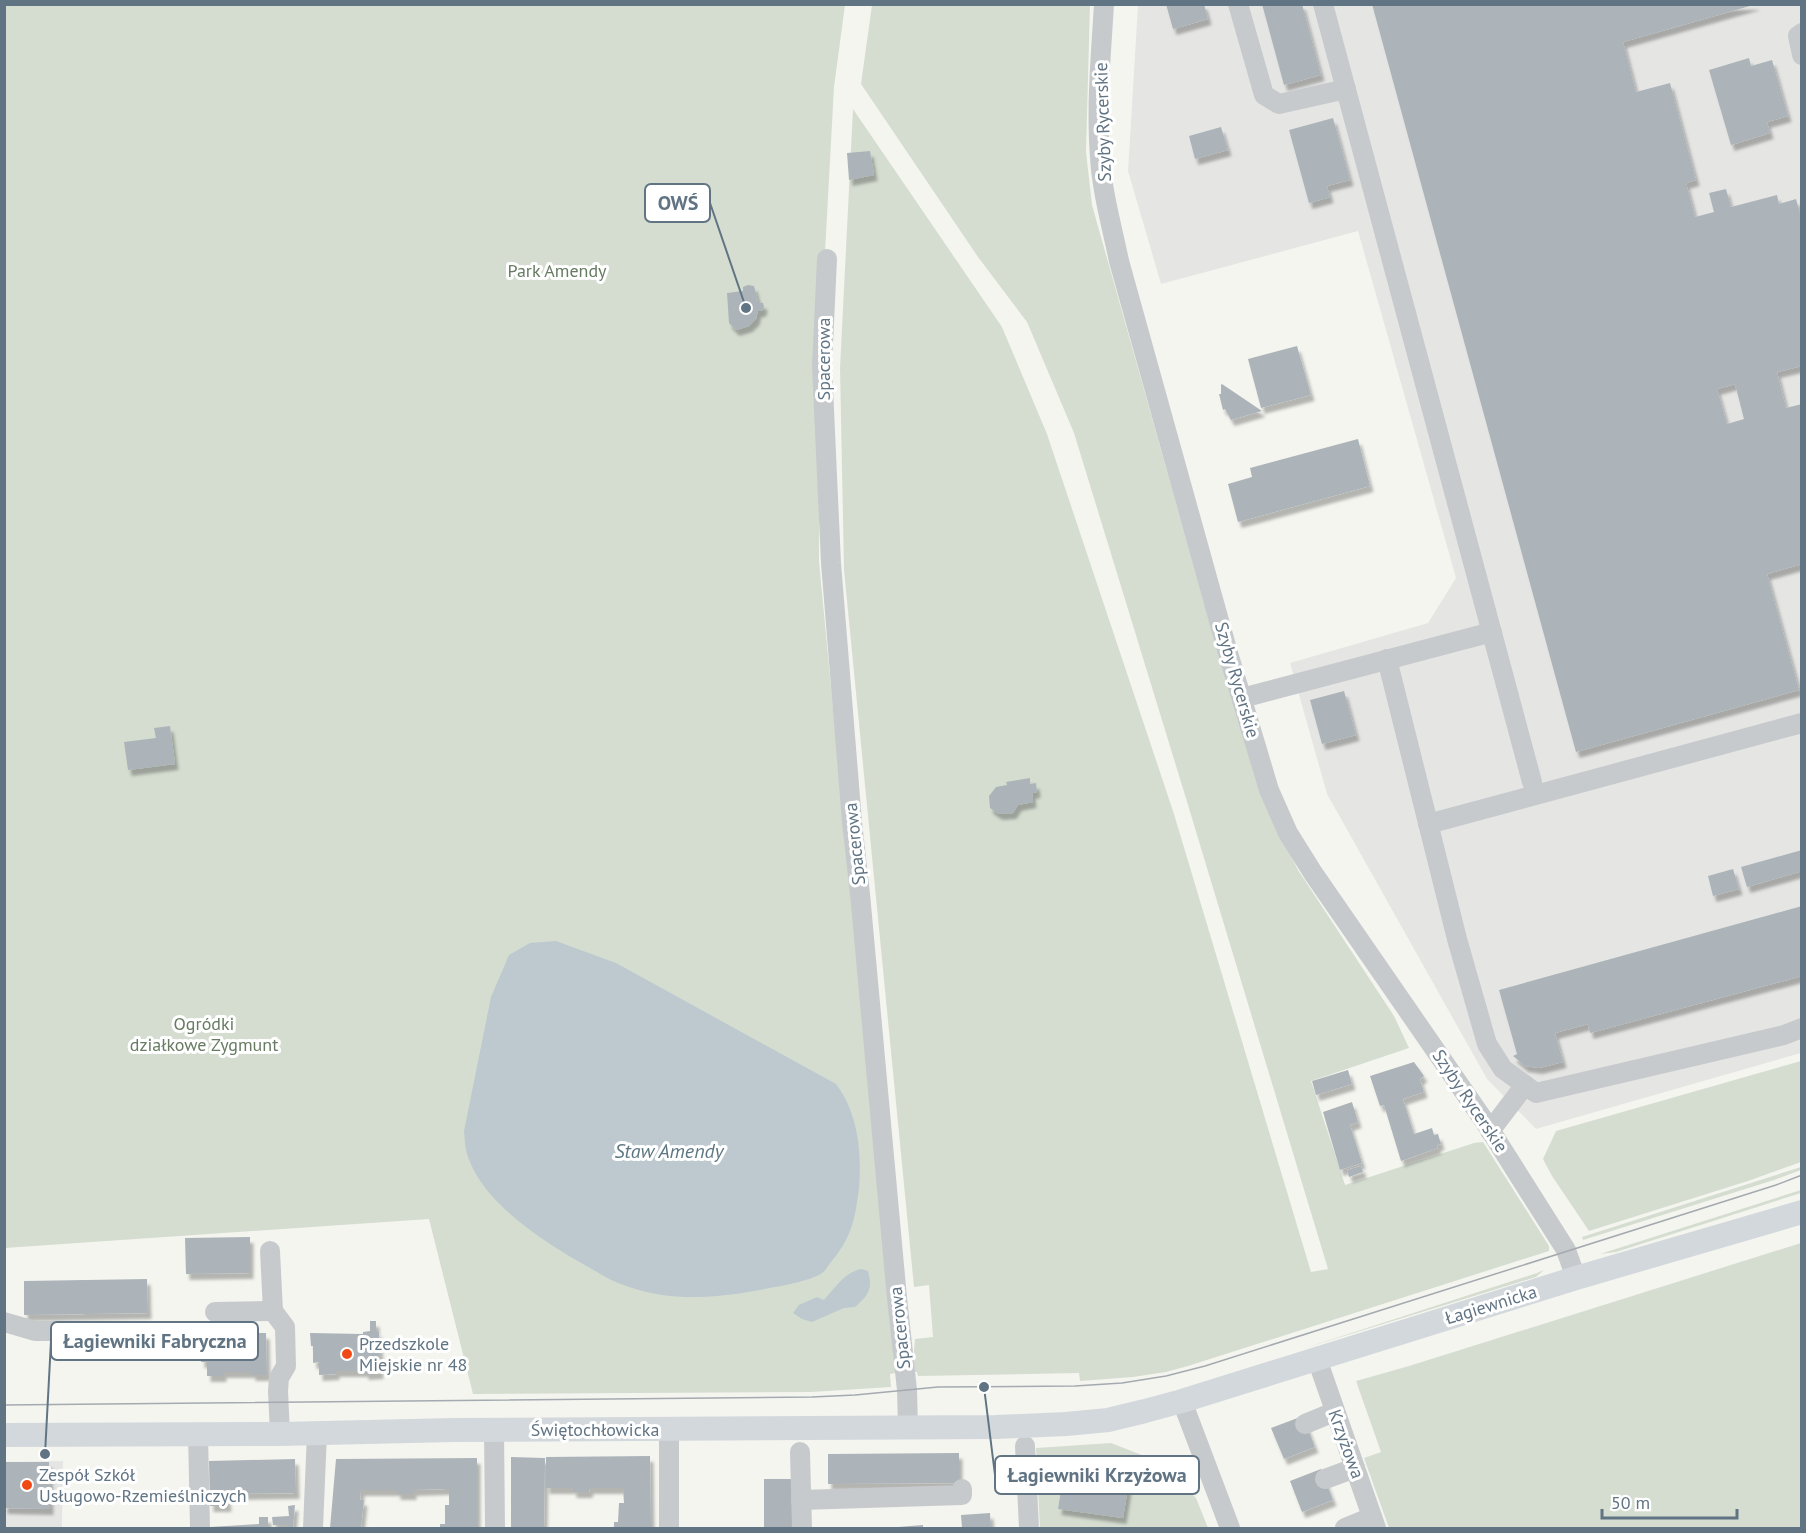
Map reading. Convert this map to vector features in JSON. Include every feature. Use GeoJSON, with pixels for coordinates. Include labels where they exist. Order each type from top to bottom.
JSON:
{"type":"FeatureCollection","features":[{"type":"Feature","properties":{"kind":"main road","name":"Łagiewnicka"},"geometry":{"type":"LineString","coordinates":[[1182,1401],[1576,1278],[1802,1212]]}},
{"type":"Feature","properties":{"kind":"main road","name":"Świętochłowicka"},"geometry":{"type":"LineString","coordinates":[[4,1435],[996,1427],[1108,1420],[1182,1401]]}},
{"type":"Feature","properties":{"kind":"street","name":"Szyby Rycerskie"},"geometry":{"type":"LineString","coordinates":[[1104,4],[1098,90],[1100,157],[1106,201],[1119,261],[1269,790],[1288,832],[1313,873],[1491,1131],[1566,1250],[1576,1278]]}},
{"type":"Feature","properties":{"kind":"street"},"geometry":{"type":"LineString","coordinates":[[1238,4],[1264,95],[1279,104],[1346,89]]}},
{"type":"Feature","properties":{"kind":"street"},"geometry":{"type":"LineString","coordinates":[[1323,4],[1532,782]]}},
{"type":"Feature","properties":{"kind":"street"},"geometry":{"type":"LineString","coordinates":[[1802,33],[1798,36],[1802,55]]}},
{"type":"Feature","properties":{"kind":"street","name":"Spacerowa"},"geometry":{"type":"LineString","coordinates":[[827,259],[822,366],[832,574],[852,822],[907,1390],[908,1428]]}},
{"type":"Feature","properties":{"kind":"street"},"geometry":{"type":"LineString","coordinates":[[1242,698],[1492,632]]}},
{"type":"Feature","properties":{"kind":"street"},"geometry":{"type":"LineString","coordinates":[[1387,659],[1457,939],[1486,1044],[1503,1069],[1536,1093],[1784,1035],[1802,1028]]}},
{"type":"Feature","properties":{"kind":"street"},"geometry":{"type":"LineString","coordinates":[[1428,824],[1802,723]]}},
{"type":"Feature","properties":{"kind":"street"},"geometry":{"type":"LineString","coordinates":[[1491,1131],[1525,1085]]}},
{"type":"Feature","properties":{"kind":"street"},"geometry":{"type":"LineString","coordinates":[[270,1251],[273,1311],[285,1327],[286,1366],[279,1378],[278,1390],[280,1434]]}},
{"type":"Feature","properties":{"kind":"street"},"geometry":{"type":"LineString","coordinates":[[215,1312],[273,1311]]}},
{"type":"Feature","properties":{"kind":"street"},"geometry":{"type":"LineString","coordinates":[[4,1322],[35,1331],[114,1331]]}},
{"type":"Feature","properties":{"kind":"street","name":"Krzyżowa"},"geometry":{"type":"LineString","coordinates":[[1317,1359],[1374,1523]]}},
{"type":"Feature","properties":{"kind":"street"},"geometry":{"type":"LineString","coordinates":[[1182,1401],[1230,1528]]}},
{"type":"Feature","properties":{"kind":"street"},"geometry":{"type":"LineString","coordinates":[[1305,1424],[1334,1412]]}},
{"type":"Feature","properties":{"kind":"street"},"geometry":{"type":"LineString","coordinates":[[494,1430],[495,1528]]}},
{"type":"Feature","properties":{"kind":"street"},"geometry":{"type":"LineString","coordinates":[[669,1430],[669,1528]]}},
{"type":"Feature","properties":{"kind":"street"},"geometry":{"type":"LineString","coordinates":[[198,1433],[200,1528]]}},
{"type":"Feature","properties":{"kind":"street"},"geometry":{"type":"LineString","coordinates":[[313,1528],[317,1433]]}},
{"type":"Feature","properties":{"kind":"street"},"geometry":{"type":"LineString","coordinates":[[1025,1446],[1029,1528]]}},
{"type":"Feature","properties":{"kind":"street"},"geometry":{"type":"LineString","coordinates":[[801,1452],[802,1528]]}},
{"type":"Feature","properties":{"kind":"street"},"geometry":{"type":"LineString","coordinates":[[1325,1479],[1354,1468]]}},
{"type":"Feature","properties":{"kind":"street"},"geometry":{"type":"LineString","coordinates":[[801,1500],[962,1496],[962,1489]]}},
{"type":"Feature","properties":{"kind":"street"},"geometry":{"type":"LineString","coordinates":[[1345,1528],[1374,1523]]}},
{"type":"Feature","properties":{"kind":"shaded area"},"geometry":{"type":"Polygon","coordinates":[[[1138,5],[1801,5],[1801,1053],[1536,1129],[1487,1079],[1327,794],[1290,663],[1428,623],[1456,578],[1358,231],[1161,284],[1128,171],[1138,5]]]}},
{"type":"Feature","properties":{"kind":"shaded area"},"geometry":{"type":"Polygon","coordinates":[[[63,1461],[62,1528],[5,1528],[5,1462],[63,1461]]]}},
{"type":"Feature","properties":{"kind":"green space","name":"Park Amendy"},"geometry":{"type":"Polygon","coordinates":[[[5,5],[845,5],[834,87],[819,363],[819,561],[896,1373],[890,1374],[891,1387],[812,1392],[473,1394],[429,1219],[5,1248],[5,5]]]}},
{"type":"Feature","properties":{"kind":"green space"},"geometry":{"type":"Polygon","coordinates":[[[872,5],[1090,5],[1086,152],[1092,205],[1261,796],[1298,870],[1394,1016],[1409,1048],[1311,1081],[1345,1185],[1483,1142],[1549,1246],[1549,1251],[1166,1372],[1080,1381],[1079,1373],[918,1376],[917,1372],[912,1372],[915,1339],[933,1337],[929,1285],[914,1287],[844,570],[840,368],[853,109],[1002,327],[1047,434],[1174,814],[1311,1272],[1328,1269],[1074,433],[1027,322],[978,257],[861,84],[872,5]]]}},
{"type":"Feature","properties":{"kind":"green space"},"geometry":{"type":"Polygon","coordinates":[[[1801,1061],[1801,1162],[1589,1231],[1543,1159],[1556,1131],[1801,1061]]]}},
{"type":"Feature","properties":{"kind":"green space"},"geometry":{"type":"Polygon","coordinates":[[[1801,1167],[1801,1170],[1774,1180],[1583,1240],[1582,1237],[1801,1167]]]}},
{"type":"Feature","properties":{"kind":"green space"},"geometry":{"type":"Polygon","coordinates":[[[1801,1190],[1801,1193],[1616,1252],[1600,1254],[1801,1190]]]}},
{"type":"Feature","properties":{"kind":"green space"},"geometry":{"type":"Polygon","coordinates":[[[1801,1243],[1801,1528],[1389,1528],[1364,1458],[1381,1452],[1356,1381],[1801,1243]]]}},
{"type":"Feature","properties":{"kind":"green space"},"geometry":{"type":"Polygon","coordinates":[[[1544,1270],[1536,1277],[1302,1349],[1537,1273],[1544,1270]]]}},
{"type":"Feature","properties":{"kind":"green space"},"geometry":{"type":"Polygon","coordinates":[[[1111,1443],[1164,1466],[1196,1498],[1208,1528],[1040,1528],[1036,1448],[1111,1443]]]}},
{"type":"Feature","properties":{"kind":"water","name":"Staw Amendy"},"geometry":{"type":"Polygon","coordinates":[[[556,941],[616,963],[836,1084],[849,1107],[857,1133],[860,1161],[859,1188],[854,1218],[848,1236],[838,1253],[818,1276],[730,1295],[689,1297],[651,1293],[614,1281],[556,1248],[505,1209],[479,1179],[466,1150],[464,1131],[491,997],[509,955],[530,943],[556,941]]]}},
{"type":"Feature","properties":{"kind":"water"},"geometry":{"type":"Polygon","coordinates":[[[861,1269],[868,1271],[870,1287],[864,1299],[855,1307],[844,1308],[812,1322],[793,1313],[799,1305],[817,1297],[824,1300],[845,1277],[861,1269]]]}},
{"type":"Feature","properties":{"kind":"building"},"geometry":{"type":"Polygon","coordinates":[[[1166,4],[1204,4],[1208,19],[1173,29],[1166,4]]]}},
{"type":"Feature","properties":{"kind":"building"},"geometry":{"type":"Polygon","coordinates":[[[1262,4],[1302,4],[1321,75],[1284,85],[1262,4]]]}},
{"type":"Feature","properties":{"kind":"building"},"geometry":{"type":"Polygon","coordinates":[[[1372,4],[1757,4],[1623,42],[1636,92],[1670,83],[1696,180],[1686,183],[1695,217],[1714,212],[1709,193],[1726,189],[1731,207],[1777,195],[1779,204],[1796,199],[1802,221],[1802,366],[1777,372],[1786,408],[1802,404],[1802,564],[1767,574],[1799,690],[1576,752],[1372,4]],[[1735,384],[1717,389],[1727,424],[1744,419],[1735,384]]]}},
{"type":"Feature","properties":{"kind":"building"},"geometry":{"type":"Polygon","coordinates":[[[1749,58],[1751,66],[1772,60],[1788,116],[1767,122],[1770,133],[1731,145],[1709,70],[1749,58]]]}},
{"type":"Feature","properties":{"kind":"building"},"geometry":{"type":"Polygon","coordinates":[[[1333,118],[1350,180],[1327,186],[1330,197],[1309,203],[1289,130],[1333,118]]]}},
{"type":"Feature","properties":{"kind":"building"},"geometry":{"type":"Polygon","coordinates":[[[1221,127],[1228,150],[1195,159],[1189,136],[1221,127]]]}},
{"type":"Feature","properties":{"kind":"building"},"geometry":{"type":"Polygon","coordinates":[[[870,151],[874,175],[849,180],[847,153],[870,151]]]}},
{"type":"Feature","properties":{"kind":"building"},"geometry":{"type":"Polygon","coordinates":[[[754,286],[758,302],[763,303],[764,307],[762,311],[758,311],[756,319],[749,326],[736,330],[729,323],[727,293],[743,291],[743,287],[754,286]]]}},
{"type":"Feature","properties":{"kind":"building"},"geometry":{"type":"Polygon","coordinates":[[[1297,346],[1311,395],[1261,408],[1248,359],[1297,346]]]}},
{"type":"Feature","properties":{"kind":"building"},"geometry":{"type":"Polygon","coordinates":[[[1222,384],[1262,411],[1231,420],[1225,409],[1223,410],[1219,394],[1221,394],[1222,384]]]}},
{"type":"Feature","properties":{"kind":"building"},"geometry":{"type":"Polygon","coordinates":[[[1358,439],[1370,486],[1238,522],[1228,484],[1252,477],[1250,468],[1358,439]]]}},
{"type":"Feature","properties":{"kind":"building"},"geometry":{"type":"Polygon","coordinates":[[[1344,691],[1356,735],[1322,744],[1310,700],[1344,691]]]}},
{"type":"Feature","properties":{"kind":"building"},"geometry":{"type":"Polygon","coordinates":[[[170,726],[175,764],[128,770],[124,742],[156,738],[154,728],[170,726]]]}},
{"type":"Feature","properties":{"kind":"building"},"geometry":{"type":"Polygon","coordinates":[[[1030,778],[1030,784],[1036,783],[1037,792],[1032,793],[1033,802],[1018,805],[1013,813],[999,814],[990,808],[989,796],[996,787],[1007,785],[1006,782],[1030,778]]]}},
{"type":"Feature","properties":{"kind":"building"},"geometry":{"type":"Polygon","coordinates":[[[1802,850],[1802,871],[1747,887],[1741,867],[1802,850]]]}},
{"type":"Feature","properties":{"kind":"building"},"geometry":{"type":"Polygon","coordinates":[[[1733,869],[1739,889],[1713,896],[1708,876],[1733,869]]]}},
{"type":"Feature","properties":{"kind":"building"},"geometry":{"type":"Polygon","coordinates":[[[1802,906],[1802,976],[1590,1033],[1588,1024],[1555,1033],[1563,1062],[1539,1068],[1525,1066],[1513,1056],[1517,1054],[1499,990],[1802,906]]]}},
{"type":"Feature","properties":{"kind":"building"},"geometry":{"type":"Polygon","coordinates":[[[1414,1062],[1424,1076],[1420,1079],[1424,1092],[1403,1099],[1414,1134],[1432,1128],[1434,1135],[1438,1134],[1441,1144],[1437,1145],[1438,1148],[1401,1161],[1384,1105],[1380,1106],[1370,1076],[1414,1062]]]}},
{"type":"Feature","properties":{"kind":"building"},"geometry":{"type":"Polygon","coordinates":[[[1348,1070],[1352,1084],[1316,1095],[1312,1081],[1348,1070]]]}},
{"type":"Feature","properties":{"kind":"building"},"geometry":{"type":"Polygon","coordinates":[[[1352,1102],[1358,1122],[1350,1125],[1362,1163],[1340,1170],[1323,1112],[1352,1102]]]}},
{"type":"Feature","properties":{"kind":"building"},"geometry":{"type":"Polygon","coordinates":[[[1361,1166],[1363,1172],[1349,1177],[1347,1170],[1361,1166]]]}},
{"type":"Feature","properties":{"kind":"building"},"geometry":{"type":"Polygon","coordinates":[[[250,1237],[250,1273],[186,1274],[185,1238],[250,1237]]]}},
{"type":"Feature","properties":{"kind":"building"},"geometry":{"type":"Polygon","coordinates":[[[147,1279],[148,1313],[24,1315],[24,1281],[147,1279]]]}},
{"type":"Feature","properties":{"kind":"building","name":"Przedszkole Miejskie nr 48"},"geometry":{"type":"Polygon","coordinates":[[[370,1321],[376,1321],[376,1332],[379,1332],[380,1373],[336,1371],[336,1374],[319,1375],[319,1362],[313,1363],[310,1333],[363,1334],[363,1332],[370,1331],[370,1321]]]}},
{"type":"Feature","properties":{"kind":"building"},"geometry":{"type":"Polygon","coordinates":[[[206,1333],[222,1333],[223,1336],[251,1336],[251,1333],[266,1333],[267,1375],[252,1375],[252,1372],[223,1372],[223,1376],[207,1376],[207,1362],[201,1362],[201,1346],[206,1346],[206,1333]]]}},
{"type":"Feature","properties":{"kind":"building"},"geometry":{"type":"Polygon","coordinates":[[[1303,1416],[1315,1447],[1284,1459],[1271,1428],[1303,1416]]]}},
{"type":"Feature","properties":{"kind":"building"},"geometry":{"type":"Polygon","coordinates":[[[959,1453],[959,1483],[828,1484],[828,1454],[959,1453]]]}},
{"type":"Feature","properties":{"kind":"building"},"geometry":{"type":"Polygon","coordinates":[[[650,1456],[651,1528],[614,1528],[614,1522],[618,1522],[619,1503],[624,1503],[623,1488],[590,1488],[589,1492],[573,1492],[573,1488],[546,1488],[546,1457],[650,1456]]]}},
{"type":"Feature","properties":{"kind":"building"},"geometry":{"type":"Polygon","coordinates":[[[511,1457],[545,1458],[544,1528],[511,1528],[511,1457]]]}},
{"type":"Feature","properties":{"kind":"building"},"geometry":{"type":"Polygon","coordinates":[[[477,1458],[477,1528],[440,1528],[440,1524],[445,1524],[445,1505],[449,1505],[449,1489],[444,1489],[413,1490],[413,1494],[397,1494],[397,1490],[361,1490],[360,1500],[364,1500],[361,1528],[330,1528],[336,1459],[477,1458]]]}},
{"type":"Feature","properties":{"kind":"building"},"geometry":{"type":"Polygon","coordinates":[[[295,1459],[296,1493],[227,1494],[228,1506],[210,1506],[209,1461],[295,1459]]]}},
{"type":"Feature","properties":{"kind":"building","name":"Zespół Szkół Usługowo-Rzemieślniczych"},"geometry":{"type":"Polygon","coordinates":[[[4,1462],[49,1462],[50,1509],[4,1508],[4,1462]]]}},
{"type":"Feature","properties":{"kind":"building"},"geometry":{"type":"Polygon","coordinates":[[[1321,1469],[1333,1500],[1302,1512],[1290,1481],[1321,1469]]]}},
{"type":"Feature","properties":{"kind":"building"},"geometry":{"type":"Polygon","coordinates":[[[1063,1478],[1128,1487],[1123,1518],[1058,1509],[1063,1478]]]}},
{"type":"Feature","properties":{"kind":"building"},"geometry":{"type":"Polygon","coordinates":[[[764,1479],[792,1479],[793,1528],[764,1528],[764,1479]]]}},
{"type":"Feature","properties":{"kind":"building"},"geometry":{"type":"Polygon","coordinates":[[[295,1505],[293,1528],[287,1528],[287,1525],[273,1525],[272,1517],[289,1516],[288,1506],[295,1505]]]}},
{"type":"Feature","properties":{"kind":"building"},"geometry":{"type":"Polygon","coordinates":[[[990,1513],[991,1528],[962,1528],[961,1515],[990,1513]]]}},
{"type":"Feature","properties":{"kind":"building"},"geometry":{"type":"Polygon","coordinates":[[[259,1517],[268,1517],[268,1528],[210,1528],[259,1524],[259,1517]]]}},
{"type":"Feature","properties":{"kind":"building"},"geometry":{"type":"Polygon","coordinates":[[[923,1525],[923,1528],[898,1528],[898,1527],[923,1525]]]}},
{"type":"Feature","properties":{"kind":"tram line"},"geometry":{"type":"LineString","coordinates":[[4,1405],[812,1397],[938,1387],[1075,1386],[1122,1383],[1166,1376],[1205,1366],[1802,1175]]}},
{"type":"Feature","properties":{"kind":"place","name":"OWŚ"},"geometry":{"type":"Point","coordinates":[746,308]}},
{"type":"Feature","properties":{"kind":"place","name":"Przedszkole Miejskie nr 48"},"geometry":{"type":"Point","coordinates":[347,1354]}},
{"type":"Feature","properties":{"kind":"place","name":"Łagiewniki Krzyżowa"},"geometry":{"type":"Point","coordinates":[984,1387]}},
{"type":"Feature","properties":{"kind":"place","name":"Łagiewniki Fabryczna"},"geometry":{"type":"Point","coordinates":[45,1454]}},
{"type":"Feature","properties":{"kind":"place","name":"Zespół Szkół Usługowo-Rzemieślniczych"},"geometry":{"type":"Point","coordinates":[27,1485]}},
{"type":"Feature","properties":{"kind":"park label","name":"Ogródki działkowe Zygmunt"},"geometry":{"type":"Point","coordinates":[204,1034]}}]}
